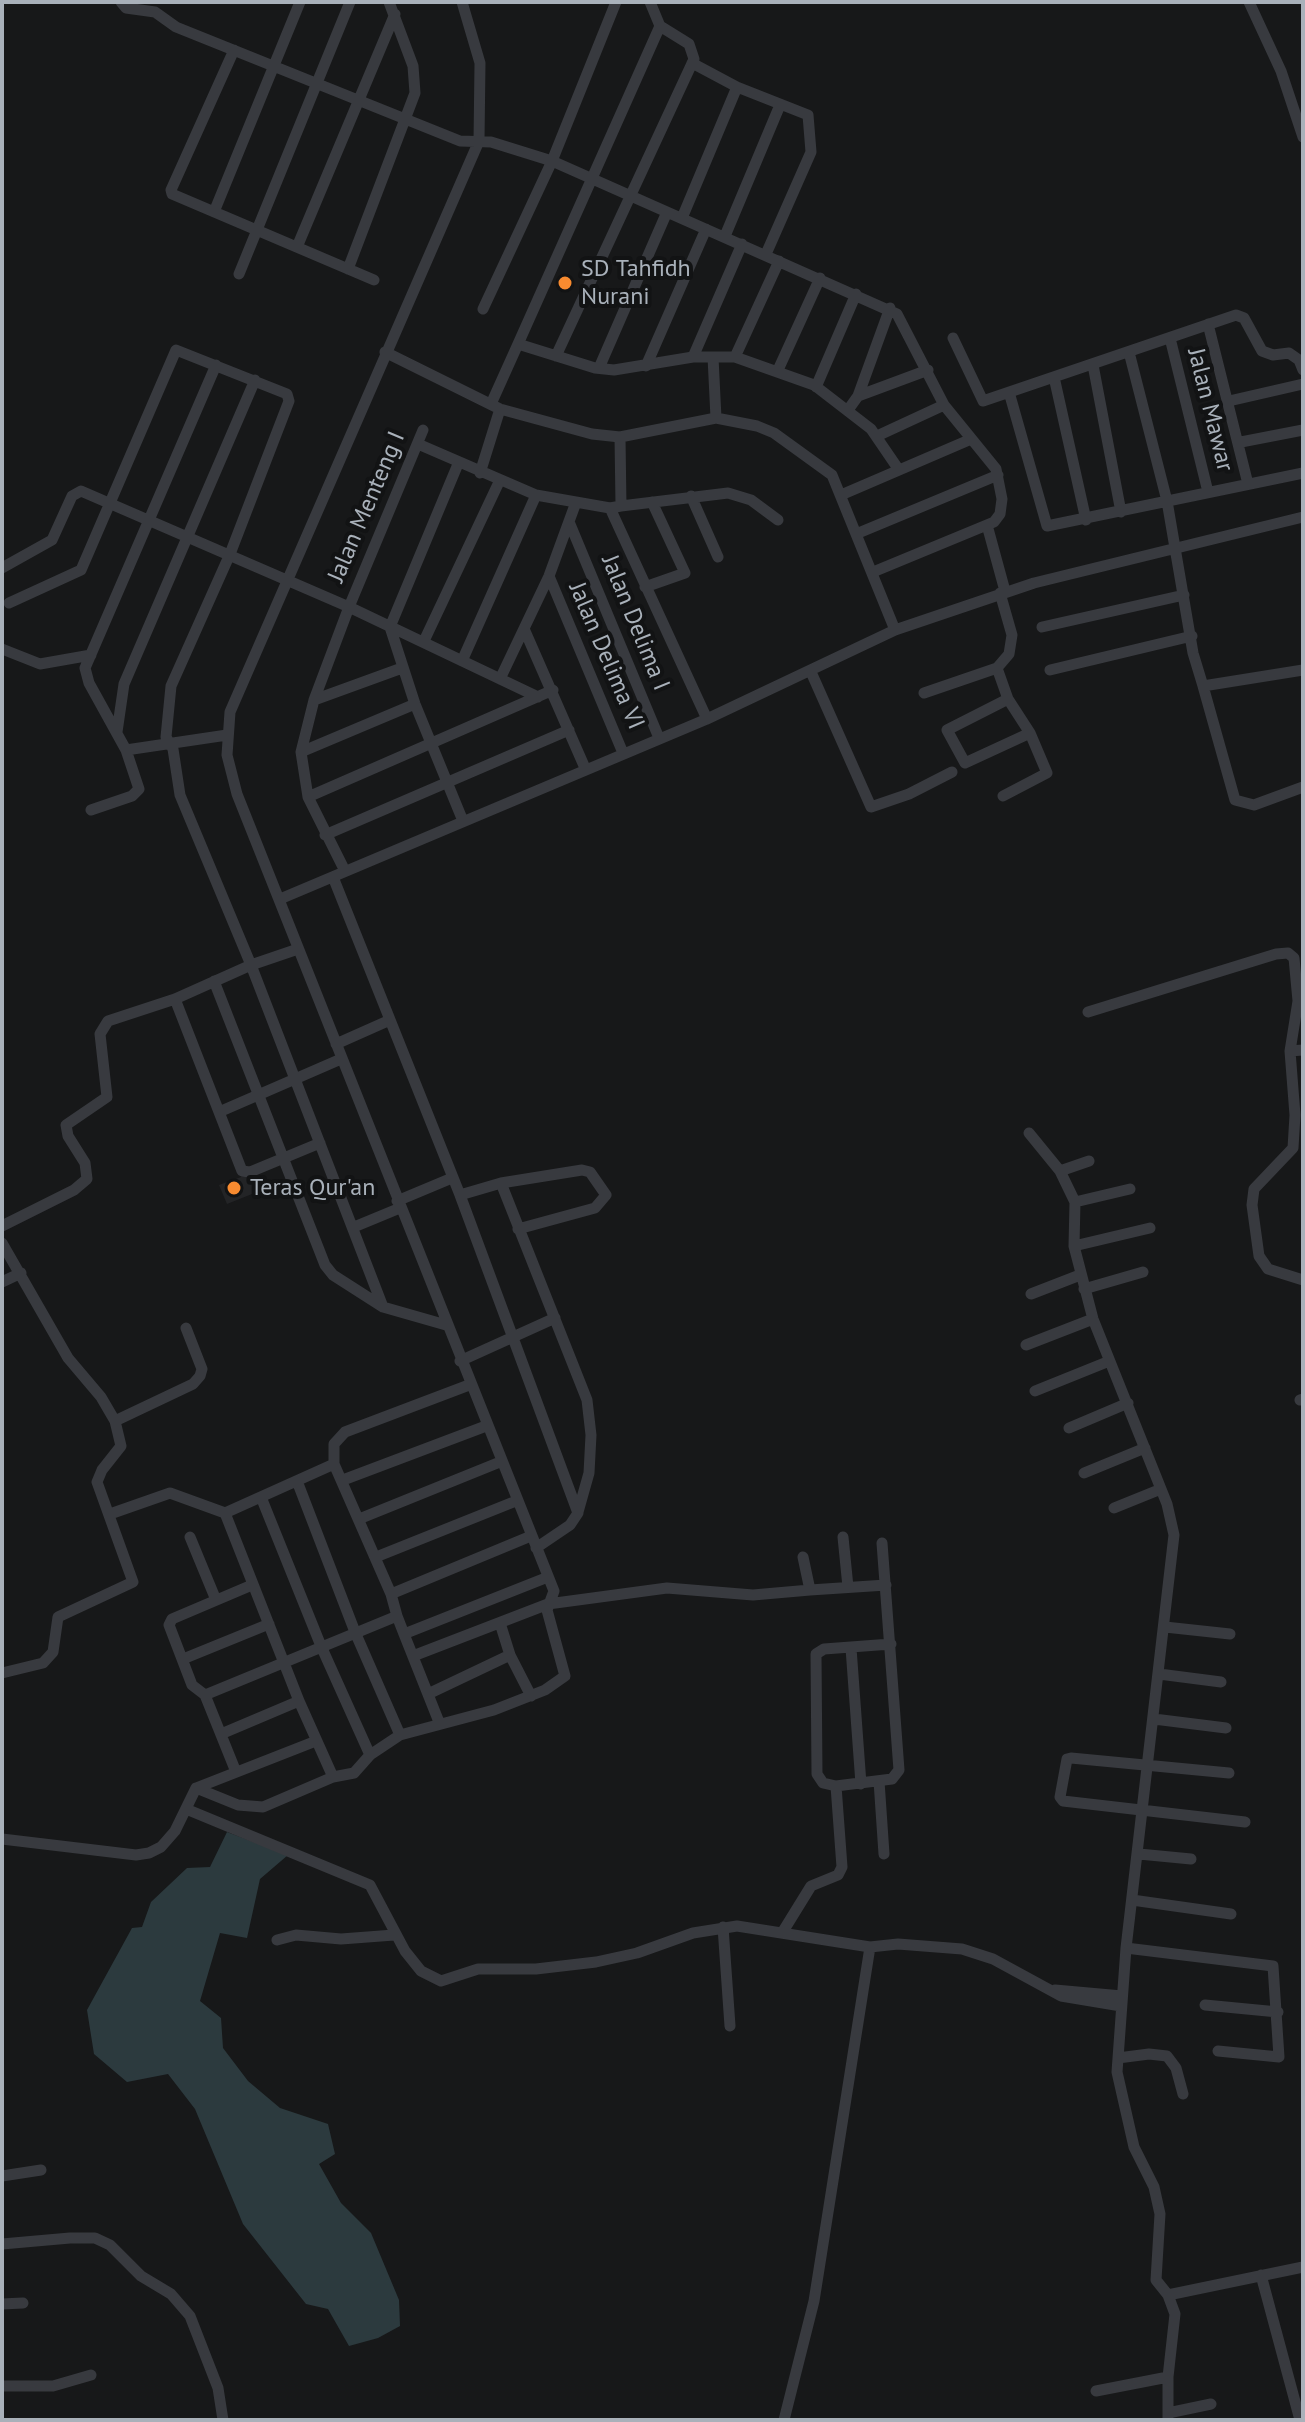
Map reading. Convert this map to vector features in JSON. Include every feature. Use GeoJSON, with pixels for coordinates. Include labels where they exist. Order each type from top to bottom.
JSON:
{"type":"FeatureCollection","features":[{"type":"Feature","properties":{"kind":"street"},"geometry":{"type":"LineString","coordinates":[[121,2],[126,8],[155,12],[176,27],[234,50],[273,70],[315,83],[460,141],[479,141],[552,161],[890,308],[903,322],[944,405],[969,440],[984,452],[998,475],[1002,490],[1000,514],[987,525],[873,572]]}},
{"type":"Feature","properties":{"kind":"street"},"geometry":{"type":"LineString","coordinates":[[214,212],[300,2]]}},
{"type":"Feature","properties":{"kind":"street"},"geometry":{"type":"LineString","coordinates":[[239,274],[350,2]]}},
{"type":"Feature","properties":{"kind":"street"},"geometry":{"type":"LineString","coordinates":[[348,269],[407,118],[416,80],[389,2]]}},
{"type":"Feature","properties":{"kind":"street"},"geometry":{"type":"LineString","coordinates":[[196,1788],[229,1802],[257,1807],[333,1777],[354,1773],[370,1755],[400,1735],[439,1722],[466,1719],[531,1696],[560,1682],[566,1670],[549,1625],[548,1604],[554,1591],[469,1385],[230,774],[227,735],[230,712],[479,141],[480,63],[462,2]]}},
{"type":"Feature","properties":{"kind":"street"},"geometry":{"type":"LineString","coordinates":[[483,309],[552,161],[616,2]]}},
{"type":"Feature","properties":{"kind":"street"},"geometry":{"type":"LineString","coordinates":[[556,356],[632,198],[692,63],[694,53],[689,44],[660,26],[650,2]]}},
{"type":"Feature","properties":{"kind":"street"},"geometry":{"type":"LineString","coordinates":[[1249,2],[1281,71],[1303,137]]}},
{"type":"Feature","properties":{"kind":"street"},"geometry":{"type":"LineString","coordinates":[[297,247],[395,14]]}},
{"type":"Feature","properties":{"kind":"street"},"geometry":{"type":"LineString","coordinates":[[480,473],[496,406],[518,344],[660,26]]}},
{"type":"Feature","properties":{"kind":"street"},"geometry":{"type":"LineString","coordinates":[[234,50],[171,190],[174,196],[374,280]]}},
{"type":"Feature","properties":{"kind":"street"},"geometry":{"type":"LineString","coordinates":[[692,63],[737,87],[808,115],[811,152],[766,254]]}},
{"type":"Feature","properties":{"kind":"street"},"geometry":{"type":"LineString","coordinates":[[682,218],[737,87]]}},
{"type":"Feature","properties":{"kind":"street"},"geometry":{"type":"LineString","coordinates":[[725,236],[780,105]]}},
{"type":"Feature","properties":{"kind":"street"},"geometry":{"type":"LineString","coordinates":[[599,368],[667,212]]}},
{"type":"Feature","properties":{"kind":"street"},"geometry":{"type":"LineString","coordinates":[[646,366],[706,229]]}},
{"type":"Feature","properties":{"kind":"street"},"geometry":{"type":"LineString","coordinates":[[693,357],[742,244]]}},
{"type":"Feature","properties":{"kind":"street"},"geometry":{"type":"LineString","coordinates":[[735,357],[779,261]]}},
{"type":"Feature","properties":{"kind":"street"},"geometry":{"type":"LineString","coordinates":[[778,370],[820,278]]}},
{"type":"Feature","properties":{"kind":"street"},"geometry":{"type":"LineString","coordinates":[[816,387],[856,294]]}},
{"type":"Feature","properties":{"kind":"street"},"geometry":{"type":"LineString","coordinates":[[848,410],[858,396],[890,308]]}},
{"type":"Feature","properties":{"kind":"street"},"geometry":{"type":"LineString","coordinates":[[953,338],[981,399],[1093,365],[1236,315],[1244,318],[1262,351],[1273,355],[1289,353],[1299,360],[1303,370]]}},
{"type":"Feature","properties":{"kind":"street"},"geometry":{"type":"LineString","coordinates":[[1208,324],[1241,442],[1248,484]]}},
{"type":"Feature","properties":{"kind":"street","name":"Jalan Mawar"},"geometry":{"type":"LineString","coordinates":[[1170,338],[1208,492]]}},
{"type":"Feature","properties":{"kind":"street"},"geometry":{"type":"LineString","coordinates":[[518,344],[599,368],[646,366],[693,357],[735,357],[778,370],[816,387],[848,410],[877,436],[899,470]]}},
{"type":"Feature","properties":{"kind":"street"},"geometry":{"type":"LineString","coordinates":[[9,603],[81,570],[174,352],[181,349],[284,392],[289,401],[230,554],[169,694],[166,737],[171,744],[180,795],[251,965],[383,1307]]}},
{"type":"Feature","properties":{"kind":"street"},"geometry":{"type":"LineString","coordinates":[[385,352],[496,406],[592,434],[620,437],[716,418],[757,426],[796,446],[832,475],[895,630]]}},
{"type":"Feature","properties":{"kind":"street"},"geometry":{"type":"LineString","coordinates":[[1129,352],[1167,501],[1203,686],[1235,800],[1254,805],[1303,787]]}},
{"type":"Feature","properties":{"kind":"street"},"geometry":{"type":"LineString","coordinates":[[713,357],[716,418]]}},
{"type":"Feature","properties":{"kind":"street"},"geometry":{"type":"LineString","coordinates":[[91,810],[137,793],[126,750],[86,676],[91,655],[216,365]]}},
{"type":"Feature","properties":{"kind":"street"},"geometry":{"type":"LineString","coordinates":[[1093,365],[1121,512]]}},
{"type":"Feature","properties":{"kind":"street"},"geometry":{"type":"LineString","coordinates":[[858,396],[928,370]]}},
{"type":"Feature","properties":{"kind":"street"},"geometry":{"type":"LineString","coordinates":[[1054,377],[1086,520]]}},
{"type":"Feature","properties":{"kind":"street"},"geometry":{"type":"LineString","coordinates":[[117,734],[124,684],[255,380]]}},
{"type":"Feature","properties":{"kind":"street"},"geometry":{"type":"LineString","coordinates":[[1229,401],[1303,384]]}},
{"type":"Feature","properties":{"kind":"street"},"geometry":{"type":"LineString","coordinates":[[1009,392],[1043,521],[1047,526],[1303,473]]}},
{"type":"Feature","properties":{"kind":"street"},"geometry":{"type":"LineString","coordinates":[[877,436],[944,405]]}},
{"type":"Feature","properties":{"kind":"street","name":"Jalan Menteng I"},"geometry":{"type":"LineString","coordinates":[[301,752],[314,700],[350,604],[423,430]]}},
{"type":"Feature","properties":{"kind":"street"},"geometry":{"type":"LineString","coordinates":[[1241,442],[1303,430]]}},
{"type":"Feature","properties":{"kind":"street"},"geometry":{"type":"LineString","coordinates":[[620,437],[615,507],[645,587],[707,719]]}},
{"type":"Feature","properties":{"kind":"street"},"geometry":{"type":"LineString","coordinates":[[841,495],[969,440]]}},
{"type":"Feature","properties":{"kind":"street"},"geometry":{"type":"LineString","coordinates":[[418,444],[499,482],[575,505],[615,507],[691,496],[737,494],[778,520]]}},
{"type":"Feature","properties":{"kind":"street"},"geometry":{"type":"LineString","coordinates":[[458,464],[390,627],[415,704],[463,821]]}},
{"type":"Feature","properties":{"kind":"street"},"geometry":{"type":"LineString","coordinates":[[856,534],[998,475]]}},
{"type":"Feature","properties":{"kind":"street"},"geometry":{"type":"LineString","coordinates":[[424,641],[499,482]]}},
{"type":"Feature","properties":{"kind":"street"},"geometry":{"type":"LineString","coordinates":[[2,568],[52,540],[76,492],[112,502],[350,604],[390,627],[538,697]]}},
{"type":"Feature","properties":{"kind":"street"},"geometry":{"type":"LineString","coordinates":[[462,661],[536,495]]}},
{"type":"Feature","properties":{"kind":"street"},"geometry":{"type":"LineString","coordinates":[[691,496],[718,557]]}},
{"type":"Feature","properties":{"kind":"street"},"geometry":{"type":"LineString","coordinates":[[645,587],[685,573],[652,502]]}},
{"type":"Feature","properties":{"kind":"street"},"geometry":{"type":"LineString","coordinates":[[500,679],[549,576],[575,505]]}},
{"type":"Feature","properties":{"kind":"street"},"geometry":{"type":"LineString","coordinates":[[280,899],[707,719],[895,630],[1005,591],[1303,517]]}},
{"type":"Feature","properties":{"kind":"street","name":"Jalan Delima I"},"geometry":{"type":"LineString","coordinates":[[570,524],[659,738]]}},
{"type":"Feature","properties":{"kind":"street"},"geometry":{"type":"LineString","coordinates":[[924,693],[997,668],[1009,654],[1012,635],[1005,591],[987,525]]}},
{"type":"Feature","properties":{"kind":"street","name":"Jalan Delima VI"},"geometry":{"type":"LineString","coordinates":[[549,576],[623,753]]}},
{"type":"Feature","properties":{"kind":"street"},"geometry":{"type":"LineString","coordinates":[[1042,627],[1184,595]]}},
{"type":"Feature","properties":{"kind":"street"},"geometry":{"type":"LineString","coordinates":[[525,631],[585,768]]}},
{"type":"Feature","properties":{"kind":"street"},"geometry":{"type":"LineString","coordinates":[[1050,670],[1192,636]]}},
{"type":"Feature","properties":{"kind":"street"},"geometry":{"type":"LineString","coordinates":[[2,650],[40,664],[91,655]]}},
{"type":"Feature","properties":{"kind":"street"},"geometry":{"type":"LineString","coordinates":[[314,700],[402,668]]}},
{"type":"Feature","properties":{"kind":"street"},"geometry":{"type":"LineString","coordinates":[[997,668],[1008,699],[1030,733],[1047,773],[1003,796]]}},
{"type":"Feature","properties":{"kind":"street"},"geometry":{"type":"LineString","coordinates":[[1203,686],[1303,670]]}},
{"type":"Feature","properties":{"kind":"street"},"geometry":{"type":"LineString","coordinates":[[811,672],[871,807],[896,800],[952,772]]}},
{"type":"Feature","properties":{"kind":"street"},"geometry":{"type":"LineString","coordinates":[[308,797],[553,690]]}},
{"type":"Feature","properties":{"kind":"street"},"geometry":{"type":"LineString","coordinates":[[1008,699],[947,730],[965,763],[1030,733]]}},
{"type":"Feature","properties":{"kind":"street"},"geometry":{"type":"LineString","coordinates":[[345,871],[308,797],[301,752],[415,704]]}},
{"type":"Feature","properties":{"kind":"street"},"geometry":{"type":"LineString","coordinates":[[325,835],[569,730]]}},
{"type":"Feature","properties":{"kind":"street"},"geometry":{"type":"LineString","coordinates":[[126,750],[227,735]]}},
{"type":"Feature","properties":{"kind":"street"},"geometry":{"type":"LineString","coordinates":[[333,877],[460,1195],[578,1513]]}},
{"type":"Feature","properties":{"kind":"street"},"geometry":{"type":"LineString","coordinates":[[2,1226],[74,1190],[87,1179],[85,1163],[68,1136],[66,1125],[107,1097],[100,1034],[108,1021],[175,999],[251,965],[298,949]]}},
{"type":"Feature","properties":{"kind":"street"},"geometry":{"type":"LineString","coordinates":[[1088,1012],[1276,954],[1288,953],[1294,958],[1300,1000],[1290,1051],[1295,1115],[1293,1148],[1254,1189],[1252,1205],[1259,1256],[1268,1269],[1303,1280]]}},
{"type":"Feature","properties":{"kind":"street"},"geometry":{"type":"LineString","coordinates":[[214,981],[325,1265],[333,1275],[383,1307],[446,1325]]}},
{"type":"Feature","properties":{"kind":"street"},"geometry":{"type":"LineString","coordinates":[[175,999],[242,1171],[250,1172],[320,1143]]}},
{"type":"Feature","properties":{"kind":"street"},"geometry":{"type":"LineString","coordinates":[[336,1044],[390,1020]]}},
{"type":"Feature","properties":{"kind":"street"},"geometry":{"type":"LineString","coordinates":[[1290,1051],[1303,1050]]}},
{"type":"Feature","properties":{"kind":"street"},"geometry":{"type":"LineString","coordinates":[[219,1112],[341,1059]]}},
{"type":"Feature","properties":{"kind":"street"},"geometry":{"type":"LineString","coordinates":[[1029,1133],[1060,1171],[1075,1202],[1074,1246],[1084,1289],[1107,1362],[1128,1403],[1161,1489],[1174,1535],[1126,1948],[1118,2058],[1119,2086],[1134,2147],[1158,2203],[1156,2280],[1168,2295],[1175,2314],[1168,2377],[1168,2416],[1211,2404]]}},
{"type":"Feature","properties":{"kind":"street"},"geometry":{"type":"LineString","coordinates":[[1060,1171],[1089,1161]]}},
{"type":"Feature","properties":{"kind":"street"},"geometry":{"type":"LineString","coordinates":[[460,1195],[501,1183],[582,1170],[590,1172],[606,1195],[595,1208],[518,1229]]}},
{"type":"Feature","properties":{"kind":"street"},"geometry":{"type":"LineString","coordinates":[[354,1227],[452,1178]]}},
{"type":"Feature","properties":{"kind":"street"},"geometry":{"type":"LineString","coordinates":[[391,1594],[533,1542],[570,1525],[578,1513],[589,1473],[590,1421],[587,1400],[501,1183]]}},
{"type":"Feature","properties":{"kind":"street"},"geometry":{"type":"LineString","coordinates":[[1075,1202],[1130,1189]]}},
{"type":"Feature","properties":{"kind":"street"},"geometry":{"type":"LineString","coordinates":[[1074,1246],[1150,1228]]}},
{"type":"Feature","properties":{"kind":"street"},"geometry":{"type":"LineString","coordinates":[[2,1243],[68,1358],[101,1397],[115,1421],[121,1446],[102,1470],[97,1482],[133,1582],[58,1617],[53,1652],[43,1663],[2,1673]]}},
{"type":"Feature","properties":{"kind":"street"},"geometry":{"type":"LineString","coordinates":[[1084,1289],[1143,1272]]}},
{"type":"Feature","properties":{"kind":"street"},"geometry":{"type":"LineString","coordinates":[[2,1282],[21,1273]]}},
{"type":"Feature","properties":{"kind":"street"},"geometry":{"type":"LineString","coordinates":[[1031,1294],[1080,1275]]}},
{"type":"Feature","properties":{"kind":"street"},"geometry":{"type":"LineString","coordinates":[[460,1361],[513,1334],[555,1318]]}},
{"type":"Feature","properties":{"kind":"street"},"geometry":{"type":"LineString","coordinates":[[1026,1345],[1093,1319]]}},
{"type":"Feature","properties":{"kind":"street"},"geometry":{"type":"LineString","coordinates":[[115,1421],[193,1384],[200,1376],[202,1369],[186,1328]]}},
{"type":"Feature","properties":{"kind":"street"},"geometry":{"type":"LineString","coordinates":[[1035,1391],[1107,1362]]}},
{"type":"Feature","properties":{"kind":"street"},"geometry":{"type":"LineString","coordinates":[[439,1722],[376,1557],[334,1464],[334,1444],[345,1432],[469,1385]]}},
{"type":"Feature","properties":{"kind":"street"},"geometry":{"type":"LineString","coordinates":[[1069,1428],[1128,1403]]}},
{"type":"Feature","properties":{"kind":"street"},"geometry":{"type":"LineString","coordinates":[[343,1480],[486,1426]]}},
{"type":"Feature","properties":{"kind":"street"},"geometry":{"type":"LineString","coordinates":[[1084,1473],[1145,1448]]}},
{"type":"Feature","properties":{"kind":"street"},"geometry":{"type":"LineString","coordinates":[[359,1519],[500,1462]]}},
{"type":"Feature","properties":{"kind":"street"},"geometry":{"type":"LineString","coordinates":[[110,1514],[170,1493],[225,1513],[334,1464]]}},
{"type":"Feature","properties":{"kind":"street"},"geometry":{"type":"LineString","coordinates":[[297,1481],[355,1632],[400,1735]]}},
{"type":"Feature","properties":{"kind":"street"},"geometry":{"type":"LineString","coordinates":[[1114,1508],[1161,1489]]}},
{"type":"Feature","properties":{"kind":"street"},"geometry":{"type":"LineString","coordinates":[[261,1497],[321,1646],[370,1755]]}},
{"type":"Feature","properties":{"kind":"street"},"geometry":{"type":"LineString","coordinates":[[376,1557],[516,1501]]}},
{"type":"Feature","properties":{"kind":"street"},"geometry":{"type":"LineString","coordinates":[[225,1513],[299,1701],[333,1777]]}},
{"type":"Feature","properties":{"kind":"street"},"geometry":{"type":"LineString","coordinates":[[190,1537],[216,1600]]}},
{"type":"Feature","properties":{"kind":"street"},"geometry":{"type":"LineString","coordinates":[[843,1537],[848,1587]]}},
{"type":"Feature","properties":{"kind":"street"},"geometry":{"type":"LineString","coordinates":[[882,1543],[891,1644],[899,1770],[892,1779],[836,1786],[823,1783],[817,1774],[816,1654],[824,1649],[891,1644]]}},
{"type":"Feature","properties":{"kind":"street"},"geometry":{"type":"LineString","coordinates":[[803,1557],[810,1590]]}},
{"type":"Feature","properties":{"kind":"street"},"geometry":{"type":"LineString","coordinates":[[404,1634],[548,1577]]}},
{"type":"Feature","properties":{"kind":"street"},"geometry":{"type":"LineString","coordinates":[[236,1772],[205,1695],[192,1685],[170,1622],[252,1585]]}},
{"type":"Feature","properties":{"kind":"street"},"geometry":{"type":"LineString","coordinates":[[413,1656],[548,1604],[667,1588],[753,1595],[886,1585]]}},
{"type":"Feature","properties":{"kind":"street"},"geometry":{"type":"LineString","coordinates":[[205,1695],[397,1616]]}},
{"type":"Feature","properties":{"kind":"street"},"geometry":{"type":"LineString","coordinates":[[500,1623],[510,1655],[531,1696]]}},
{"type":"Feature","properties":{"kind":"street"},"geometry":{"type":"LineString","coordinates":[[183,1659],[269,1624]]}},
{"type":"Feature","properties":{"kind":"street"},"geometry":{"type":"LineString","coordinates":[[1165,1627],[1230,1634]]}},
{"type":"Feature","properties":{"kind":"street"},"geometry":{"type":"LineString","coordinates":[[851,1648],[861,1784]]}},
{"type":"Feature","properties":{"kind":"street"},"geometry":{"type":"LineString","coordinates":[[428,1694],[510,1655]]}},
{"type":"Feature","properties":{"kind":"street"},"geometry":{"type":"LineString","coordinates":[[1159,1674],[1221,1682]]}},
{"type":"Feature","properties":{"kind":"street"},"geometry":{"type":"LineString","coordinates":[[221,1734],[299,1701]]}},
{"type":"Feature","properties":{"kind":"street"},"geometry":{"type":"LineString","coordinates":[[1154,1719],[1226,1728]]}},
{"type":"Feature","properties":{"kind":"street"},"geometry":{"type":"LineString","coordinates":[[2,1839],[136,1855],[149,1853],[166,1843],[196,1788],[316,1741]]}},
{"type":"Feature","properties":{"kind":"street"},"geometry":{"type":"LineString","coordinates":[[1229,1773],[1069,1758],[1060,1797],[1063,1801],[1245,1822]]}},
{"type":"Feature","properties":{"kind":"street"},"geometry":{"type":"LineString","coordinates":[[879,1781],[884,1854]]}},
{"type":"Feature","properties":{"kind":"street"},"geometry":{"type":"LineString","coordinates":[[782,1933],[811,1886],[838,1875],[842,1867],[836,1786]]}},
{"type":"Feature","properties":{"kind":"street"},"geometry":{"type":"LineString","coordinates":[[186,1809],[362,1880],[378,1895],[394,1935],[421,1971],[441,1981],[478,1969],[536,1969],[596,1962],[723,1927],[870,1947],[898,1944],[962,1949],[993,1959],[1069,1998],[1121,2001]]}},
{"type":"Feature","properties":{"kind":"street"},"geometry":{"type":"LineString","coordinates":[[1139,1854],[1191,1859]]}},
{"type":"Feature","properties":{"kind":"street"},"geometry":{"type":"LineString","coordinates":[[1132,1900],[1231,1914]]}},
{"type":"Feature","properties":{"kind":"street"},"geometry":{"type":"LineString","coordinates":[[723,1927],[730,2026]]}},
{"type":"Feature","properties":{"kind":"street"},"geometry":{"type":"LineString","coordinates":[[277,1940],[296,1935],[341,1939],[394,1935]]}},
{"type":"Feature","properties":{"kind":"street"},"geometry":{"type":"LineString","coordinates":[[784,2420],[814,2301],[870,1947]]}},
{"type":"Feature","properties":{"kind":"street"},"geometry":{"type":"LineString","coordinates":[[1126,1948],[1273,1966],[1279,2057],[1218,2051]]}},
{"type":"Feature","properties":{"kind":"street"},"geometry":{"type":"LineString","coordinates":[[1205,2005],[1278,2012]]}},
{"type":"Feature","properties":{"kind":"street"},"geometry":{"type":"LineString","coordinates":[[1118,2058],[1149,2054],[1167,2056],[1176,2068],[1183,2094]]}},
{"type":"Feature","properties":{"kind":"street"},"geometry":{"type":"LineString","coordinates":[[2,2176],[41,2170]]}},
{"type":"Feature","properties":{"kind":"street"},"geometry":{"type":"LineString","coordinates":[[2,2244],[95,2238],[110,2245],[141,2276],[171,2294],[190,2316],[218,2388],[223,2420]]}},
{"type":"Feature","properties":{"kind":"street"},"geometry":{"type":"LineString","coordinates":[[1168,2295],[1303,2267]]}},
{"type":"Feature","properties":{"kind":"street"},"geometry":{"type":"LineString","coordinates":[[1261,2275],[1300,2420]]}},
{"type":"Feature","properties":{"kind":"street"},"geometry":{"type":"LineString","coordinates":[[2,2304],[23,2303]]}},
{"type":"Feature","properties":{"kind":"street"},"geometry":{"type":"LineString","coordinates":[[2,2386],[53,2386],[91,2375]]}},
{"type":"Feature","properties":{"kind":"street"},"geometry":{"type":"LineString","coordinates":[[1096,2391],[1168,2377]]}},
{"type":"Feature","properties":{"kind":"shaded area"},"geometry":{"type":"Polygon","coordinates":[[[255,1172],[262,1190],[227,1204],[219,1185],[255,1172]]]}},
{"type":"Feature","properties":{"kind":"shaded area"},"geometry":{"type":"Polygon","coordinates":[[[227,1832],[288,1855],[260,1879],[247,1938],[220,1933],[200,2001],[221,2018],[223,2048],[248,2081],[280,2108],[328,2124],[335,2154],[319,2164],[341,2203],[371,2233],[399,2300],[400,2326],[378,2338],[349,2346],[328,2309],[306,2304],[243,2224],[195,2109],[168,2074],[127,2082],[94,2054],[87,2010],[132,1928],[142,1927],[151,1902],[187,1868],[210,1867],[227,1832]]]}},
{"type":"Feature","properties":{"kind":"place","name":"SD Tahfidh Nurani"},"geometry":{"type":"Point","coordinates":[565,283]}},
{"type":"Feature","properties":{"kind":"place","name":"Teras Qur'an"},"geometry":{"type":"Point","coordinates":[234,1188]}}]}
